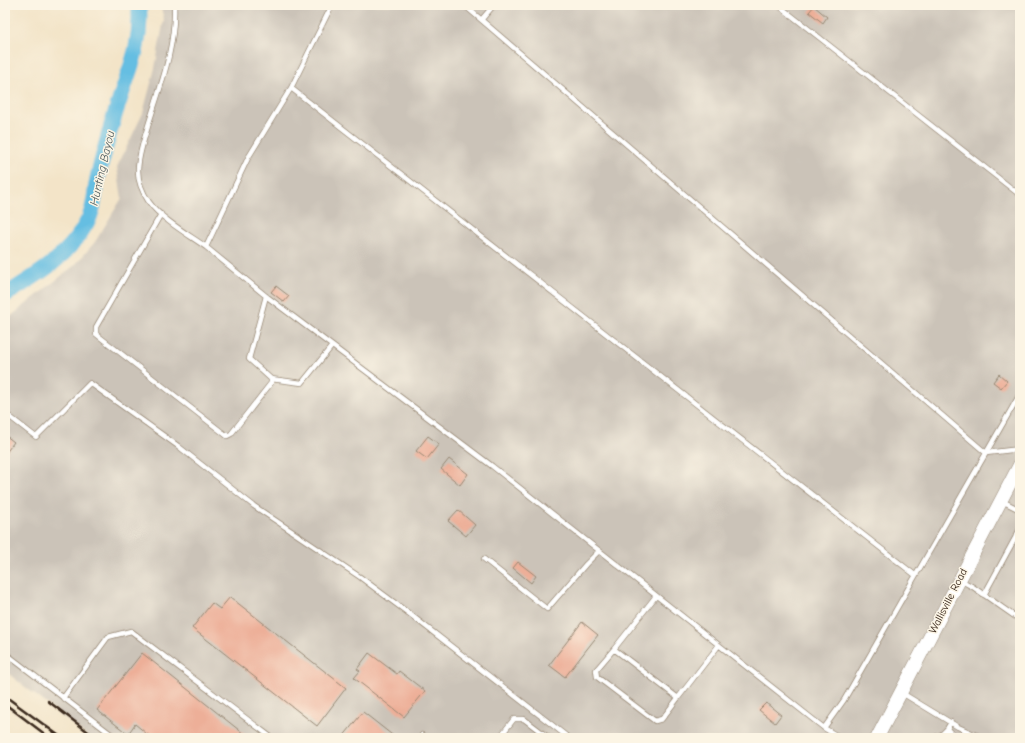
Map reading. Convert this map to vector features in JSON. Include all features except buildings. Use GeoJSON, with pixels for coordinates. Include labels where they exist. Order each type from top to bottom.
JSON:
{"type":"FeatureCollection","features":[{"type":"Feature","properties":{"kind":"main road","name":"Wallisville Road"},"geometry":{"type":"LineString","coordinates":[[877,738],[1020,464]]}},
{"type":"Feature","properties":{"kind":"lane"},"geometry":{"type":"LineString","coordinates":[[174,5],[173,34],[169,54],[140,153],[138,171],[141,186],[149,202],[161,214],[206,247],[266,296],[492,466],[824,728],[841,738]]}},
{"type":"Feature","properties":{"kind":"lane"},"geometry":{"type":"LineString","coordinates":[[206,247],[248,158],[291,88],[332,5]]}},
{"type":"Feature","properties":{"kind":"lane"},"geometry":{"type":"LineString","coordinates":[[464,5],[986,453],[1020,449]]}},
{"type":"Feature","properties":{"kind":"lane"},"geometry":{"type":"LineString","coordinates":[[482,19],[494,5]]}},
{"type":"Feature","properties":{"kind":"lane"},"geometry":{"type":"LineString","coordinates":[[778,5],[1020,195]]}},
{"type":"Feature","properties":{"kind":"lane"},"geometry":{"type":"LineString","coordinates":[[291,88],[915,575]]}},
{"type":"Feature","properties":{"kind":"lane"},"geometry":{"type":"LineString","coordinates":[[161,214],[96,327],[96,334],[227,436],[232,434],[272,379]]}},
{"type":"Feature","properties":{"kind":"lane"},"geometry":{"type":"LineString","coordinates":[[266,296],[249,359],[272,379],[302,383],[332,346]]}},
{"type":"Feature","properties":{"kind":"lane"},"geometry":{"type":"LineString","coordinates":[[5,412],[36,437],[90,383],[178,446],[254,506],[360,577],[569,738]]}},
{"type":"Feature","properties":{"kind":"lane"},"geometry":{"type":"LineString","coordinates":[[824,728],[844,700],[1020,394]]}},
{"type":"Feature","properties":{"kind":"lane"},"geometry":{"type":"LineString","coordinates":[[1001,500],[1020,510]]}},
{"type":"Feature","properties":{"kind":"lane"},"geometry":{"type":"LineString","coordinates":[[984,595],[1020,529]]}},
{"type":"Feature","properties":{"kind":"lane"},"geometry":{"type":"LineString","coordinates":[[484,559],[547,609],[599,551]]}},
{"type":"Feature","properties":{"kind":"lane"},"geometry":{"type":"LineString","coordinates":[[959,580],[1020,620]]}},
{"type":"Feature","properties":{"kind":"lane"},"geometry":{"type":"LineString","coordinates":[[656,596],[596,670],[597,677],[655,721],[662,719],[719,645]]}},
{"type":"Feature","properties":{"kind":"lane"},"geometry":{"type":"LineString","coordinates":[[63,698],[108,637],[131,631],[272,738]]}},
{"type":"Feature","properties":{"kind":"lane"},"geometry":{"type":"LineString","coordinates":[[614,649],[678,698]]}},
{"type":"Feature","properties":{"kind":"lane"},"geometry":{"type":"LineString","coordinates":[[5,653],[116,738]]}},
{"type":"Feature","properties":{"kind":"lane"},"geometry":{"type":"LineString","coordinates":[[901,692],[951,722],[983,738]]}},
{"type":"Feature","properties":{"kind":"lane"},"geometry":{"type":"LineString","coordinates":[[499,738],[514,719],[524,719],[548,738]]}},
{"type":"Feature","properties":{"kind":"lane"},"geometry":{"type":"LineString","coordinates":[[932,738],[941,735],[951,722]]}},
{"type":"Feature","properties":{"kind":"lane"},"geometry":{"type":"LineString","coordinates":[[947,729],[956,738]]}},
{"type":"Feature","properties":{"kind":"shaded area"},"geometry":{"type":"Polygon","coordinates":[[[160,5],[1020,5],[1020,738],[90,738],[5,671],[5,321],[75,265],[95,242],[122,198],[117,167],[143,113],[155,68],[164,19],[160,5]]]}},
{"type":"Feature","properties":{"kind":"waterway","name":"Hunting Bayou"},"geometry":{"type":"LineString","coordinates":[[5,295],[40,273],[61,256],[79,236],[92,212],[97,179],[108,136],[135,55],[139,32],[139,5]]}},
{"type":"Feature","properties":{"kind":"railway"},"geometry":{"type":"LineString","coordinates":[[5,696],[62,738]]}},
{"type":"Feature","properties":{"kind":"railway"},"geometry":{"type":"LineString","coordinates":[[48,701],[96,738]]}},
{"type":"Feature","properties":{"kind":"railway"},"geometry":{"type":"LineString","coordinates":[[5,704],[50,738]]}}]}
